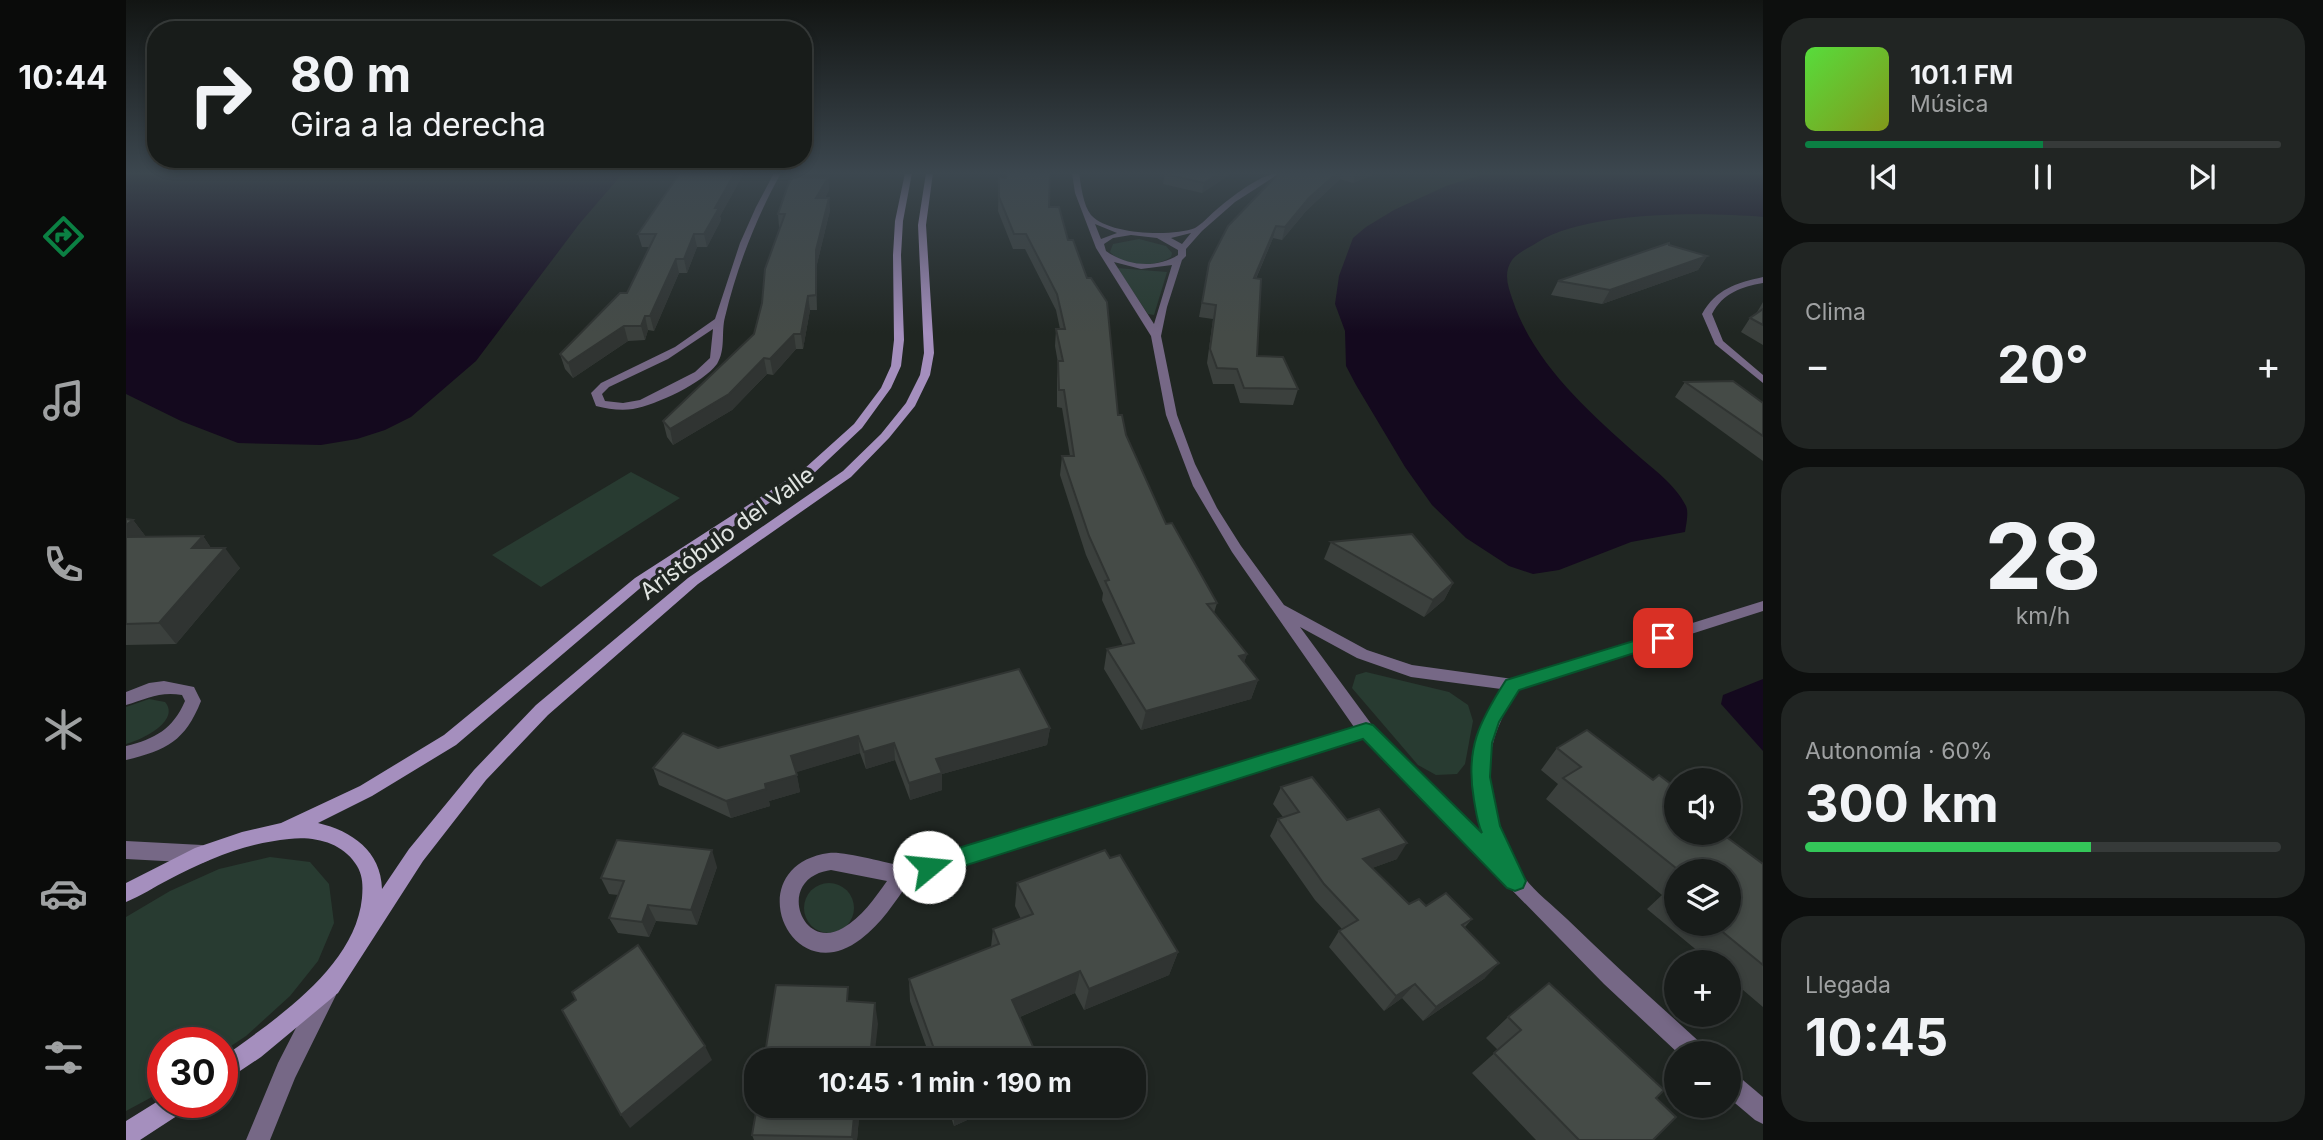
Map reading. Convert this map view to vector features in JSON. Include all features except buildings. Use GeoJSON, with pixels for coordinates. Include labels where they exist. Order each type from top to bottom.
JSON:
{"type":"FeatureCollection","features":[{"type":"Feature","properties":{"kind":"street"},"geometry":{"type":"LineString","coordinates":[[719,320],[695,341],[669,356],[605,385],[596,393],[600,404],[618,407],[639,405],[711,365],[717,352],[719,320],[751,226]]}},
{"type":"Feature","properties":{"kind":"street","name":"Aristóbulo del Valle"},"geometry":{"type":"LineString","coordinates":[[286,830],[366,791],[450,740],[640,581],[808,472],[858,426],[886,388],[896,366],[900,340],[899,226]]}},
{"type":"Feature","properties":{"kind":"street","name":"Aristóbulo del Valle"},"geometry":{"type":"LineString","coordinates":[[238,1060],[330,985],[416,855],[480,775],[542,710],[694,581],[846,474],[885,436],[911,404],[925,375],[929,353],[922,226]]}},
{"type":"Feature","properties":{"kind":"street"},"geometry":{"type":"LineString","coordinates":[[1092,226],[1103,252],[1156,336],[1180,443],[1230,542],[1366,730],[1611,977],[1682,1041]]}},
{"type":"Feature","properties":{"kind":"street"},"geometry":{"type":"LineString","coordinates":[[1105,226],[1163,237],[1199,229]]}},
{"type":"Feature","properties":{"kind":"street"},"geometry":{"type":"LineString","coordinates":[[1182,249],[1202,226]]}},
{"type":"Feature","properties":{"kind":"street"},"geometry":{"type":"LineString","coordinates":[[1131,233],[1111,236],[1100,243],[1103,252],[1128,264],[1142,266],[1157,266],[1178,260]]}},
{"type":"Feature","properties":{"kind":"street"},"geometry":{"type":"LineString","coordinates":[[1156,336],[1162,307],[1178,260],[1184,253],[1163,237]]}},
{"type":"Feature","properties":{"kind":"street"},"geometry":{"type":"LineString","coordinates":[[1763,280],[1730,289],[1720,296],[1707,314],[1719,342],[1763,380]]}},
{"type":"Feature","properties":{"kind":"street"},"geometry":{"type":"LineString","coordinates":[[1279,608],[1362,654],[1411,671],[1513,685],[1763,606]]}},
{"type":"Feature","properties":{"kind":"street"},"geometry":{"type":"LineString","coordinates":[[126,699],[147,690],[173,685],[188,691],[193,701],[185,723],[173,735],[126,753]]}},
{"type":"Feature","properties":{"kind":"street"},"geometry":{"type":"LineString","coordinates":[[1513,685],[1490,720],[1483,743],[1480,777],[1490,827],[1515,881]]}},
{"type":"Feature","properties":{"kind":"street"},"geometry":{"type":"LineString","coordinates":[[903,875],[865,922],[842,940],[832,943],[816,942],[802,935],[788,915],[787,901],[798,876],[819,863],[846,862],[903,875],[1366,730]]}},
{"type":"Feature","properties":{"kind":"street"},"geometry":{"type":"LineString","coordinates":[[126,893],[202,854],[286,830],[325,832],[353,844],[371,867],[373,895],[361,938]]}},
{"type":"Feature","properties":{"kind":"street"},"geometry":{"type":"LineString","coordinates":[[126,850],[202,854]]}},
{"type":"Feature","properties":{"kind":"street"},"geometry":{"type":"LineString","coordinates":[[258,1140],[286,1071],[330,985]]}},
{"type":"Feature","properties":{"kind":"street"},"geometry":{"type":"LineString","coordinates":[[1741,1093],[1763,1112]]}},
{"type":"Feature","properties":{"kind":"street"},"geometry":{"type":"LineString","coordinates":[[126,1135],[153,1118]]}},
{"type":"Feature","properties":{"kind":"green space"},"geometry":{"type":"Polygon","coordinates":[[[1139,239],[1166,246],[1172,253],[1171,257],[1156,263],[1139,264],[1123,261],[1110,252],[1113,244],[1139,239]]]}},
{"type":"Feature","properties":{"kind":"green space"},"geometry":{"type":"Polygon","coordinates":[[[1117,268],[1167,272],[1154,315],[1148,314],[1117,268]]]}},
{"type":"Feature","properties":{"kind":"green space"},"geometry":{"type":"Polygon","coordinates":[[[631,472],[680,498],[541,587],[492,555],[631,472]]]}},
{"type":"Feature","properties":{"kind":"green space"},"geometry":{"type":"Polygon","coordinates":[[[1366,672],[1449,692],[1468,705],[1473,721],[1465,764],[1457,774],[1436,775],[1418,765],[1352,688],[1356,675],[1366,672]]]}},
{"type":"Feature","properties":{"kind":"green space"},"geometry":{"type":"Polygon","coordinates":[[[149,699],[165,702],[169,709],[168,716],[157,729],[126,744],[126,707],[149,699]]]}},
{"type":"Feature","properties":{"kind":"green space"},"geometry":{"type":"Polygon","coordinates":[[[270,857],[310,862],[329,884],[334,923],[318,961],[290,996],[238,1041],[238,1027],[147,1027],[147,1100],[126,1111],[126,917],[170,891],[219,869],[270,857]]]}},
{"type":"Feature","properties":{"kind":"green space"},"geometry":{"type":"Polygon","coordinates":[[[829,883],[847,890],[854,908],[847,926],[829,933],[811,926],[804,908],[811,890],[829,883]]]}},
{"type":"Feature","properties":{"kind":"shaded area"},"geometry":{"type":"Polygon","coordinates":[[[126,226],[578,226],[476,361],[411,417],[385,430],[357,439],[321,445],[238,443],[181,421],[126,394],[126,226]]]}},
{"type":"Feature","properties":{"kind":"shaded area"},"geometry":{"type":"Polygon","coordinates":[[[1579,226],[1538,242],[1514,257],[1507,275],[1513,301],[1534,345],[1564,384],[1676,491],[1687,509],[1685,532],[1631,542],[1559,570],[1533,574],[1509,566],[1466,538],[1432,505],[1405,467],[1346,366],[1345,331],[1335,304],[1339,276],[1353,238],[1366,227],[1579,226]]]}},
{"type":"Feature","properties":{"kind":"shaded area"},"geometry":{"type":"Polygon","coordinates":[[[1763,679],[1763,751],[1721,704],[1723,695],[1763,679]]]}},
{"type":"Feature","properties":{"kind":"route"},"geometry":{"type":"LineString","coordinates":[[929,867],[1366,730],[1515,881],[1490,827],[1480,777],[1483,743],[1490,720],[1513,685],[1663,638]]}}]}
